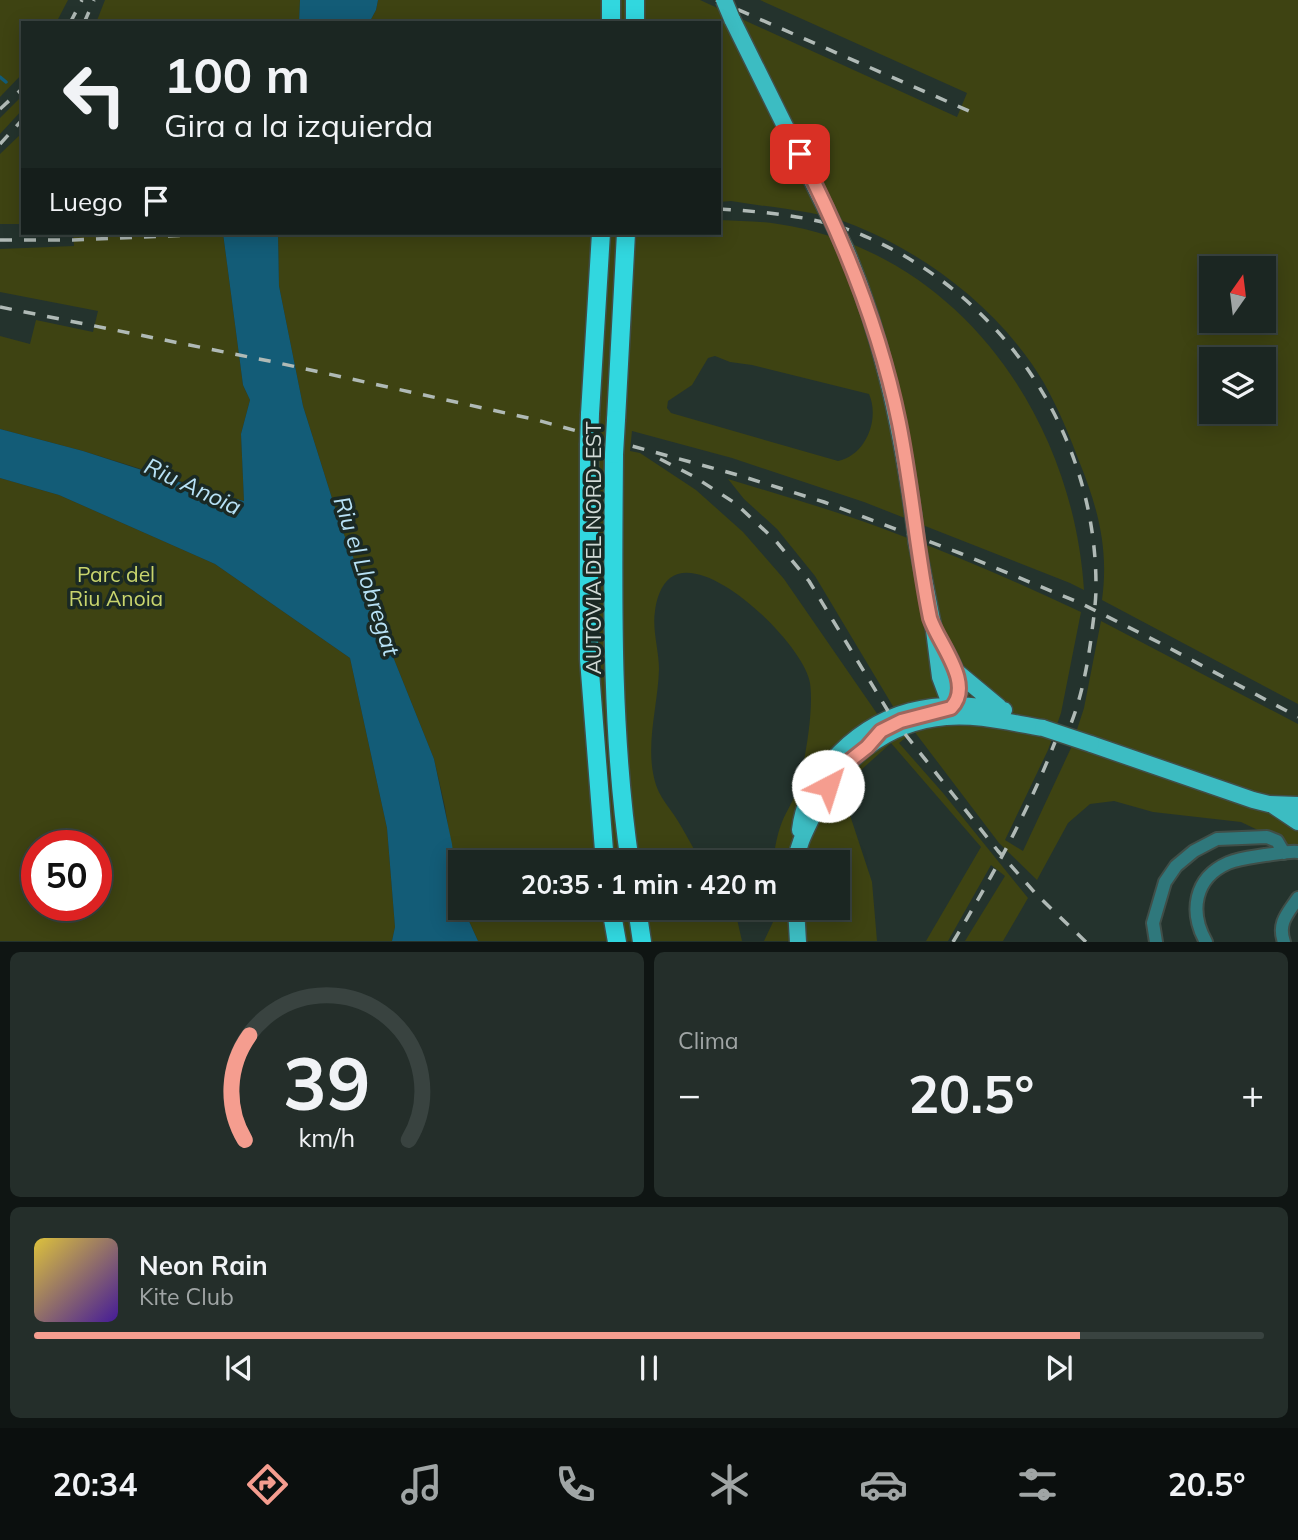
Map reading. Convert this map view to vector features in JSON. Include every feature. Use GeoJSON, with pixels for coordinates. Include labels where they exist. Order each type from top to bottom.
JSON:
{"type":"FeatureCollection","features":[{"type":"Feature","properties":{"kind":"highway"},"geometry":{"type":"LineString","coordinates":[[611,0],[611,21]]}},
{"type":"Feature","properties":{"kind":"highway"},"geometry":{"type":"LineString","coordinates":[[635,0],[635,21]]}},
{"type":"Feature","properties":{"kind":"highway","name":"AUTOVIA DEL NORD-EST"},"geometry":{"type":"LineString","coordinates":[[601,235],[589,445],[589,659],[604,850]]}},
{"type":"Feature","properties":{"kind":"highway","name":"AUTOVIA DEL NORD-EST"},"geometry":{"type":"LineString","coordinates":[[626,235],[614,453],[613,658],[628,850]]}},
{"type":"Feature","properties":{"kind":"highway"},"geometry":{"type":"LineString","coordinates":[[613,920],[617,942]]}},
{"type":"Feature","properties":{"kind":"highway"},"geometry":{"type":"LineString","coordinates":[[639,920],[642,942]]}},
{"type":"Feature","properties":{"kind":"main road"},"geometry":{"type":"LineString","coordinates":[[724,0],[845,248],[869,309],[890,384],[940,677],[949,701],[986,718]]}},
{"type":"Feature","properties":{"kind":"main road"},"geometry":{"type":"LineString","coordinates":[[934,630],[957,672],[1004,710],[1042,728],[1269,804],[1298,822]]}},
{"type":"Feature","properties":{"kind":"main road"},"geometry":{"type":"LineString","coordinates":[[867,747],[881,731],[901,721],[955,705],[959,691],[957,672]]}},
{"type":"Feature","properties":{"kind":"main road"},"geometry":{"type":"LineString","coordinates":[[924,708],[936,692],[940,677]]}},
{"type":"Feature","properties":{"kind":"main road"},"geometry":{"type":"LineString","coordinates":[[797,850],[802,813],[814,786],[841,751],[871,727],[897,715],[924,708],[976,705],[1004,710]]}},
{"type":"Feature","properties":{"kind":"main road"},"geometry":{"type":"LineString","coordinates":[[799,839],[828,786],[848,762],[889,733],[917,722],[947,717],[986,718],[1042,728]]}},
{"type":"Feature","properties":{"kind":"main road"},"geometry":{"type":"LineString","coordinates":[[1269,804],[1298,805]]}},
{"type":"Feature","properties":{"kind":"main road"},"geometry":{"type":"LineString","coordinates":[[797,920],[798,942]]}},
{"type":"Feature","properties":{"kind":"street"},"geometry":{"type":"LineString","coordinates":[[1156,942],[1153,923],[1165,882],[1175,866],[1194,851],[1217,839],[1267,837],[1293,850]]}},
{"type":"Feature","properties":{"kind":"street"},"geometry":{"type":"LineString","coordinates":[[1206,942],[1196,914],[1198,897],[1206,880],[1217,869],[1237,859],[1293,850]]}},
{"type":"Feature","properties":{"kind":"street"},"geometry":{"type":"LineString","coordinates":[[1284,942],[1280,928],[1298,898]]}},
{"type":"Feature","properties":{"kind":"green space"},"geometry":{"type":"Polygon","coordinates":[[[0,0],[68,0],[57,21],[21,21],[21,75],[0,97],[0,0]]]}},
{"type":"Feature","properties":{"kind":"green space"},"geometry":{"type":"Polygon","coordinates":[[[105,0],[300,0],[299,21],[97,21],[105,0]]]}},
{"type":"Feature","properties":{"kind":"green space"},"geometry":{"type":"Polygon","coordinates":[[[378,0],[700,0],[957,117],[967,93],[760,0],[1298,0],[1298,704],[1102,600],[1103,546],[1086,478],[1044,383],[1008,333],[986,310],[937,270],[911,253],[856,226],[826,216],[794,210],[721,202],[721,21],[370,21],[378,0]]]}},
{"type":"Feature","properties":{"kind":"green space"},"geometry":{"type":"Polygon","coordinates":[[[21,97],[21,111],[0,134],[0,118],[21,97]]]}},
{"type":"Feature","properties":{"kind":"green space"},"geometry":{"type":"Polygon","coordinates":[[[21,134],[21,224],[0,224],[0,154],[21,134]]]}},
{"type":"Feature","properties":{"kind":"green space"},"geometry":{"type":"Polygon","coordinates":[[[721,220],[778,224],[842,240],[900,268],[951,306],[994,352],[1030,405],[1057,464],[1075,526],[1084,590],[864,502],[732,458],[632,431],[630,451],[640,453],[696,490],[743,532],[784,579],[878,715],[894,708],[815,576],[777,529],[744,499],[728,479],[883,529],[972,563],[1081,612],[1061,713],[1048,750],[1005,840],[1023,851],[1071,748],[1084,708],[1101,621],[1298,724],[1298,849],[1241,822],[1153,812],[1114,801],[1090,804],[1068,823],[1037,880],[999,843],[914,731],[899,743],[1028,898],[1003,941],[965,941],[1005,876],[991,865],[948,941],[926,941],[981,847],[891,743],[841,788],[872,882],[877,941],[764,941],[773,920],[850,920],[850,850],[774,850],[780,827],[801,777],[810,721],[810,683],[804,667],[791,647],[752,606],[707,577],[686,573],[667,581],[656,607],[654,625],[659,669],[651,757],[656,785],[663,800],[695,850],[452,850],[434,759],[341,527],[303,406],[279,286],[278,235],[721,235],[721,220]],[[715,356],[708,358],[692,385],[668,401],[667,408],[671,413],[838,461],[856,452],[868,435],[873,414],[869,394],[730,362],[715,356]]]}},
{"type":"Feature","properties":{"kind":"green space"},"geometry":{"type":"Polygon","coordinates":[[[73,235],[223,235],[243,385],[250,400],[241,434],[244,501],[83,451],[0,429],[0,336],[30,344],[36,320],[93,332],[98,311],[0,292],[0,249],[74,246],[73,235]]]}},
{"type":"Feature","properties":{"kind":"green space","name":"Parc del Riu Anoia"},"geometry":{"type":"Polygon","coordinates":[[[0,478],[59,495],[215,564],[350,658],[387,828],[395,927],[392,941],[0,941],[0,478]]]}},
{"type":"Feature","properties":{"kind":"green space"},"geometry":{"type":"Polygon","coordinates":[[[468,920],[737,920],[742,941],[478,941],[468,920]]]}},
{"type":"Feature","properties":{"kind":"water"},"geometry":{"type":"Polygon","coordinates":[[[300,0],[378,0],[370,21],[299,21],[300,0]]]}},
{"type":"Feature","properties":{"kind":"water"},"geometry":{"type":"Polygon","coordinates":[[[223,235],[278,235],[279,286],[303,406],[341,527],[434,759],[453,850],[448,850],[448,920],[468,920],[478,941],[392,941],[395,927],[387,828],[350,658],[215,564],[59,495],[0,478],[0,429],[83,451],[244,501],[241,434],[250,400],[243,385],[223,235]]]}},
{"type":"Feature","properties":{"kind":"waterway"},"geometry":{"type":"LineString","coordinates":[[0,77],[6,82]]}},
{"type":"Feature","properties":{"kind":"railway"},"geometry":{"type":"LineString","coordinates":[[71,21],[82,0]]}},
{"type":"Feature","properties":{"kind":"railway"},"geometry":{"type":"LineString","coordinates":[[85,21],[94,0]]}},
{"type":"Feature","properties":{"kind":"railway"},"geometry":{"type":"LineString","coordinates":[[716,0],[969,111]]}},
{"type":"Feature","properties":{"kind":"railway"},"geometry":{"type":"LineString","coordinates":[[0,109],[21,90]]}},
{"type":"Feature","properties":{"kind":"railway"},"geometry":{"type":"LineString","coordinates":[[0,144],[21,121]]}},
{"type":"Feature","properties":{"kind":"railway"},"geometry":{"type":"LineString","coordinates":[[721,209],[777,214],[834,225],[869,238],[918,264],[962,297],[1001,335],[1034,379],[1060,426],[1080,477],[1092,530],[1096,586],[1094,613],[1083,683],[1070,726]]}},
{"type":"Feature","properties":{"kind":"railway"},"geometry":{"type":"LineString","coordinates":[[0,240],[192,235]]}},
{"type":"Feature","properties":{"kind":"railway"},"geometry":{"type":"LineString","coordinates":[[0,307],[274,362],[533,419],[738,475],[824,502],[962,554],[1080,603],[1298,717]]}},
{"type":"Feature","properties":{"kind":"railway"},"geometry":{"type":"LineString","coordinates":[[660,459],[735,503],[775,540],[809,581],[888,711]]}},
{"type":"Feature","properties":{"kind":"railway"},"geometry":{"type":"LineString","coordinates":[[905,734],[998,851],[1036,894],[1086,942]]}},
{"type":"Feature","properties":{"kind":"railway"},"geometry":{"type":"LineString","coordinates":[[953,942],[1009,844],[1055,742]]}},
{"type":"Feature","properties":{"kind":"route"},"geometry":{"type":"LineString","coordinates":[[800,154],[856,274],[881,347],[899,422],[930,618],[957,672],[959,691],[955,705],[951,708],[901,721],[881,731],[848,762],[828,786]]}},
{"type":"Feature","properties":{"kind":"water label","name":"Riu Anoia"},"geometry":{"type":"Point","coordinates":[193,486]}},
{"type":"Feature","properties":{"kind":"water label","name":"Riu el Llobregat"},"geometry":{"type":"Point","coordinates":[367,576]}}]}
